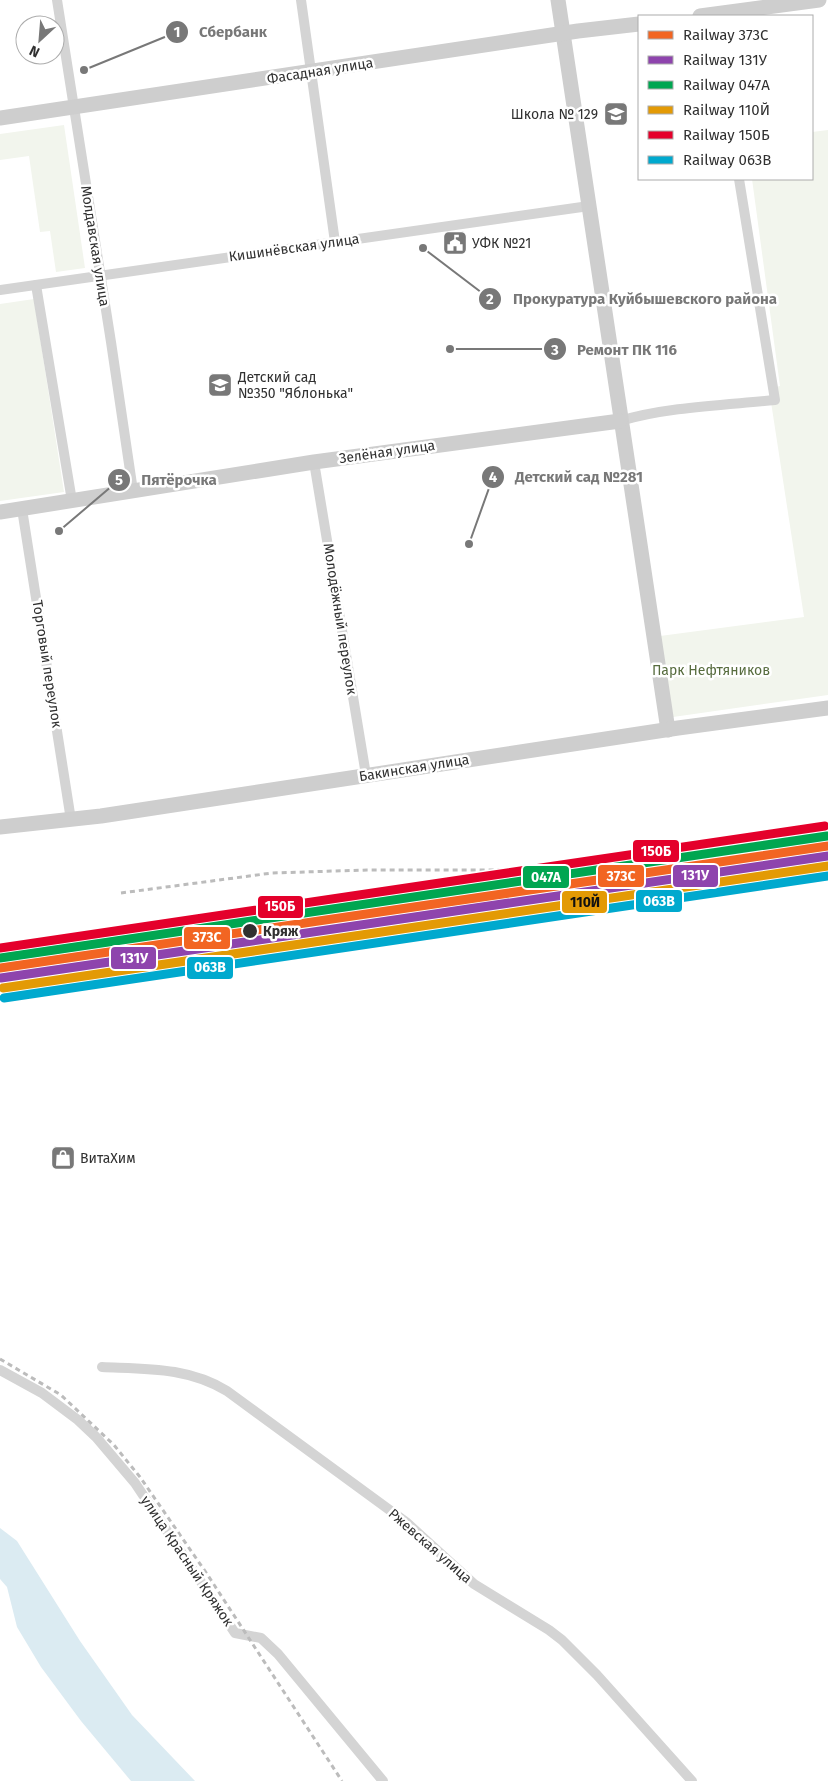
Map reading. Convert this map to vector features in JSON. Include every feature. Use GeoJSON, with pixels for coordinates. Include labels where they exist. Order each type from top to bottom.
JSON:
{"type":"FeatureCollection","features":[{"type":"Feature","properties":{"kind":"main road"},"geometry":{"type":"LineString","coordinates":[[558,0],[668,730]]}},
{"type":"Feature","properties":{"kind":"main road"},"geometry":{"type":"LineString","coordinates":[[716,15],[819,0]]}},
{"type":"Feature","properties":{"kind":"main road","name":"Фасадная улица"},"geometry":{"type":"LineString","coordinates":[[0,118],[638,24]]}},
{"type":"Feature","properties":{"kind":"main road","name":"Зелёная улица"},"geometry":{"type":"LineString","coordinates":[[0,512],[314,462],[620,421]]}},
{"type":"Feature","properties":{"kind":"main road","name":"Бакинская улица"},"geometry":{"type":"LineString","coordinates":[[0,827],[72,820],[668,730],[828,708]]}},
{"type":"Feature","properties":{"kind":"street","name":"Молдавская улица"},"geometry":{"type":"LineString","coordinates":[[56,0],[133,491]]}},
{"type":"Feature","properties":{"kind":"street"},"geometry":{"type":"LineString","coordinates":[[301,0],[335,242]]}},
{"type":"Feature","properties":{"kind":"street","name":"Зелёная улица"},"geometry":{"type":"LineString","coordinates":[[620,421],[634,417],[775,400],[739,180]]}},
{"type":"Feature","properties":{"kind":"street","name":"Кишинёвская улица"},"geometry":{"type":"LineString","coordinates":[[0,290],[589,206]]}},
{"type":"Feature","properties":{"kind":"street"},"geometry":{"type":"LineString","coordinates":[[36,285],[72,501]]}},
{"type":"Feature","properties":{"kind":"street","name":"Молодёжный переулок"},"geometry":{"type":"LineString","coordinates":[[314,462],[366,776]]}},
{"type":"Feature","properties":{"kind":"street","name":"Торговый переулок"},"geometry":{"type":"LineString","coordinates":[[22,508],[72,820]]}},
{"type":"Feature","properties":{"kind":"street","name":"Ржевская улица"},"geometry":{"type":"LineString","coordinates":[[102,1367],[167,1370],[207,1380],[227,1391],[406,1522],[474,1584],[562,1640],[597,1675],[692,1781]]}},
{"type":"Feature","properties":{"kind":"street","name":"улица Красный Кряжок"},"geometry":{"type":"LineString","coordinates":[[0,1370],[42,1393],[78,1420],[96,1437],[135,1483],[235,1633],[261,1638],[278,1654],[383,1781]]}},
{"type":"Feature","properties":{"kind":"green space"},"geometry":{"type":"Polygon","coordinates":[[[64,125],[85,268],[56,272],[50,231],[40,232],[29,156],[0,160],[0,134],[64,125]]]}},
{"type":"Feature","properties":{"kind":"green space","name":"Парк Нефтяников"},"geometry":{"type":"Polygon","coordinates":[[[828,130],[828,695],[673,717],[660,636],[804,617],[769,389],[780,386],[752,180],[813,180],[813,132],[828,130]]]}},
{"type":"Feature","properties":{"kind":"green space"},"geometry":{"type":"Polygon","coordinates":[[[34,299],[64,492],[0,501],[0,304],[34,299]]]}},
{"type":"Feature","properties":{"kind":"shaded area"},"geometry":{"type":"Polygon","coordinates":[[[0,1528],[17,1541],[80,1641],[132,1715],[195,1781],[131,1781],[81,1721],[41,1667],[17,1627],[7,1587],[0,1579],[0,1528]]]}},
{"type":"Feature","properties":{"kind":"railway"},"geometry":{"type":"LineString","coordinates":[[677,859],[730,856]]}},
{"type":"Feature","properties":{"kind":"railway"},"geometry":{"type":"LineString","coordinates":[[121,893],[272,873],[367,870],[494,870],[684,858]]}},
{"type":"Feature","properties":{"kind":"railway"},"geometry":{"type":"LineString","coordinates":[[576,873],[603,869]]}},
{"type":"Feature","properties":{"kind":"railway"},"geometry":{"type":"LineString","coordinates":[[500,919],[828,870]]}},
{"type":"Feature","properties":{"kind":"railway"},"geometry":{"type":"LineString","coordinates":[[0,1359],[61,1395],[114,1445],[140,1477],[207,1574],[342,1781]]}},
{"type":"Feature","properties":{"kind":"rail line","name":"150Б"},"geometry":{"type":"LineString","coordinates":[[0,948],[825,826]]}},
{"type":"Feature","properties":{"kind":"rail line","name":"047А"},"geometry":{"type":"LineString","coordinates":[[0,958],[827,836]]}},
{"type":"Feature","properties":{"kind":"rail line","name":"373C"},"geometry":{"type":"LineString","coordinates":[[0,968],[828,846]]}},
{"type":"Feature","properties":{"kind":"rail line","name":"131У"},"geometry":{"type":"LineString","coordinates":[[1,978],[828,856]]}},
{"type":"Feature","properties":{"kind":"rail line","name":"110Й"},"geometry":{"type":"LineString","coordinates":[[3,988],[828,866]]}},
{"type":"Feature","properties":{"kind":"rail line","name":"063В"},"geometry":{"type":"LineString","coordinates":[[4,998],[828,876]]}},
{"type":"Feature","properties":{"kind":"place","name":"Сбербанк"},"geometry":{"type":"Point","coordinates":[84,70]}},
{"type":"Feature","properties":{"kind":"place","name":"Школа № 129"},"geometry":{"type":"Point","coordinates":[616,114]}},
{"type":"Feature","properties":{"kind":"place","name":"УФК №21"},"geometry":{"type":"Point","coordinates":[455,243]}},
{"type":"Feature","properties":{"kind":"place","name":"Прокуратура Куйбышевского района"},"geometry":{"type":"Point","coordinates":[423,248]}},
{"type":"Feature","properties":{"kind":"place","name":"Ремонт ПК 116"},"geometry":{"type":"Point","coordinates":[450,349]}},
{"type":"Feature","properties":{"kind":"place","name":"Детский сад №350 \"Яблонька\""},"geometry":{"type":"Point","coordinates":[220,385]}},
{"type":"Feature","properties":{"kind":"place","name":"Пятёрочка"},"geometry":{"type":"Point","coordinates":[59,531]}},
{"type":"Feature","properties":{"kind":"place","name":"Детский сад №281"},"geometry":{"type":"Point","coordinates":[469,544]}},
{"type":"Feature","properties":{"kind":"place","name":"Кряж"},"geometry":{"type":"Point","coordinates":[250,931]}},
{"type":"Feature","properties":{"kind":"place","name":"ВитаХим"},"geometry":{"type":"Point","coordinates":[63,1158]}}]}
